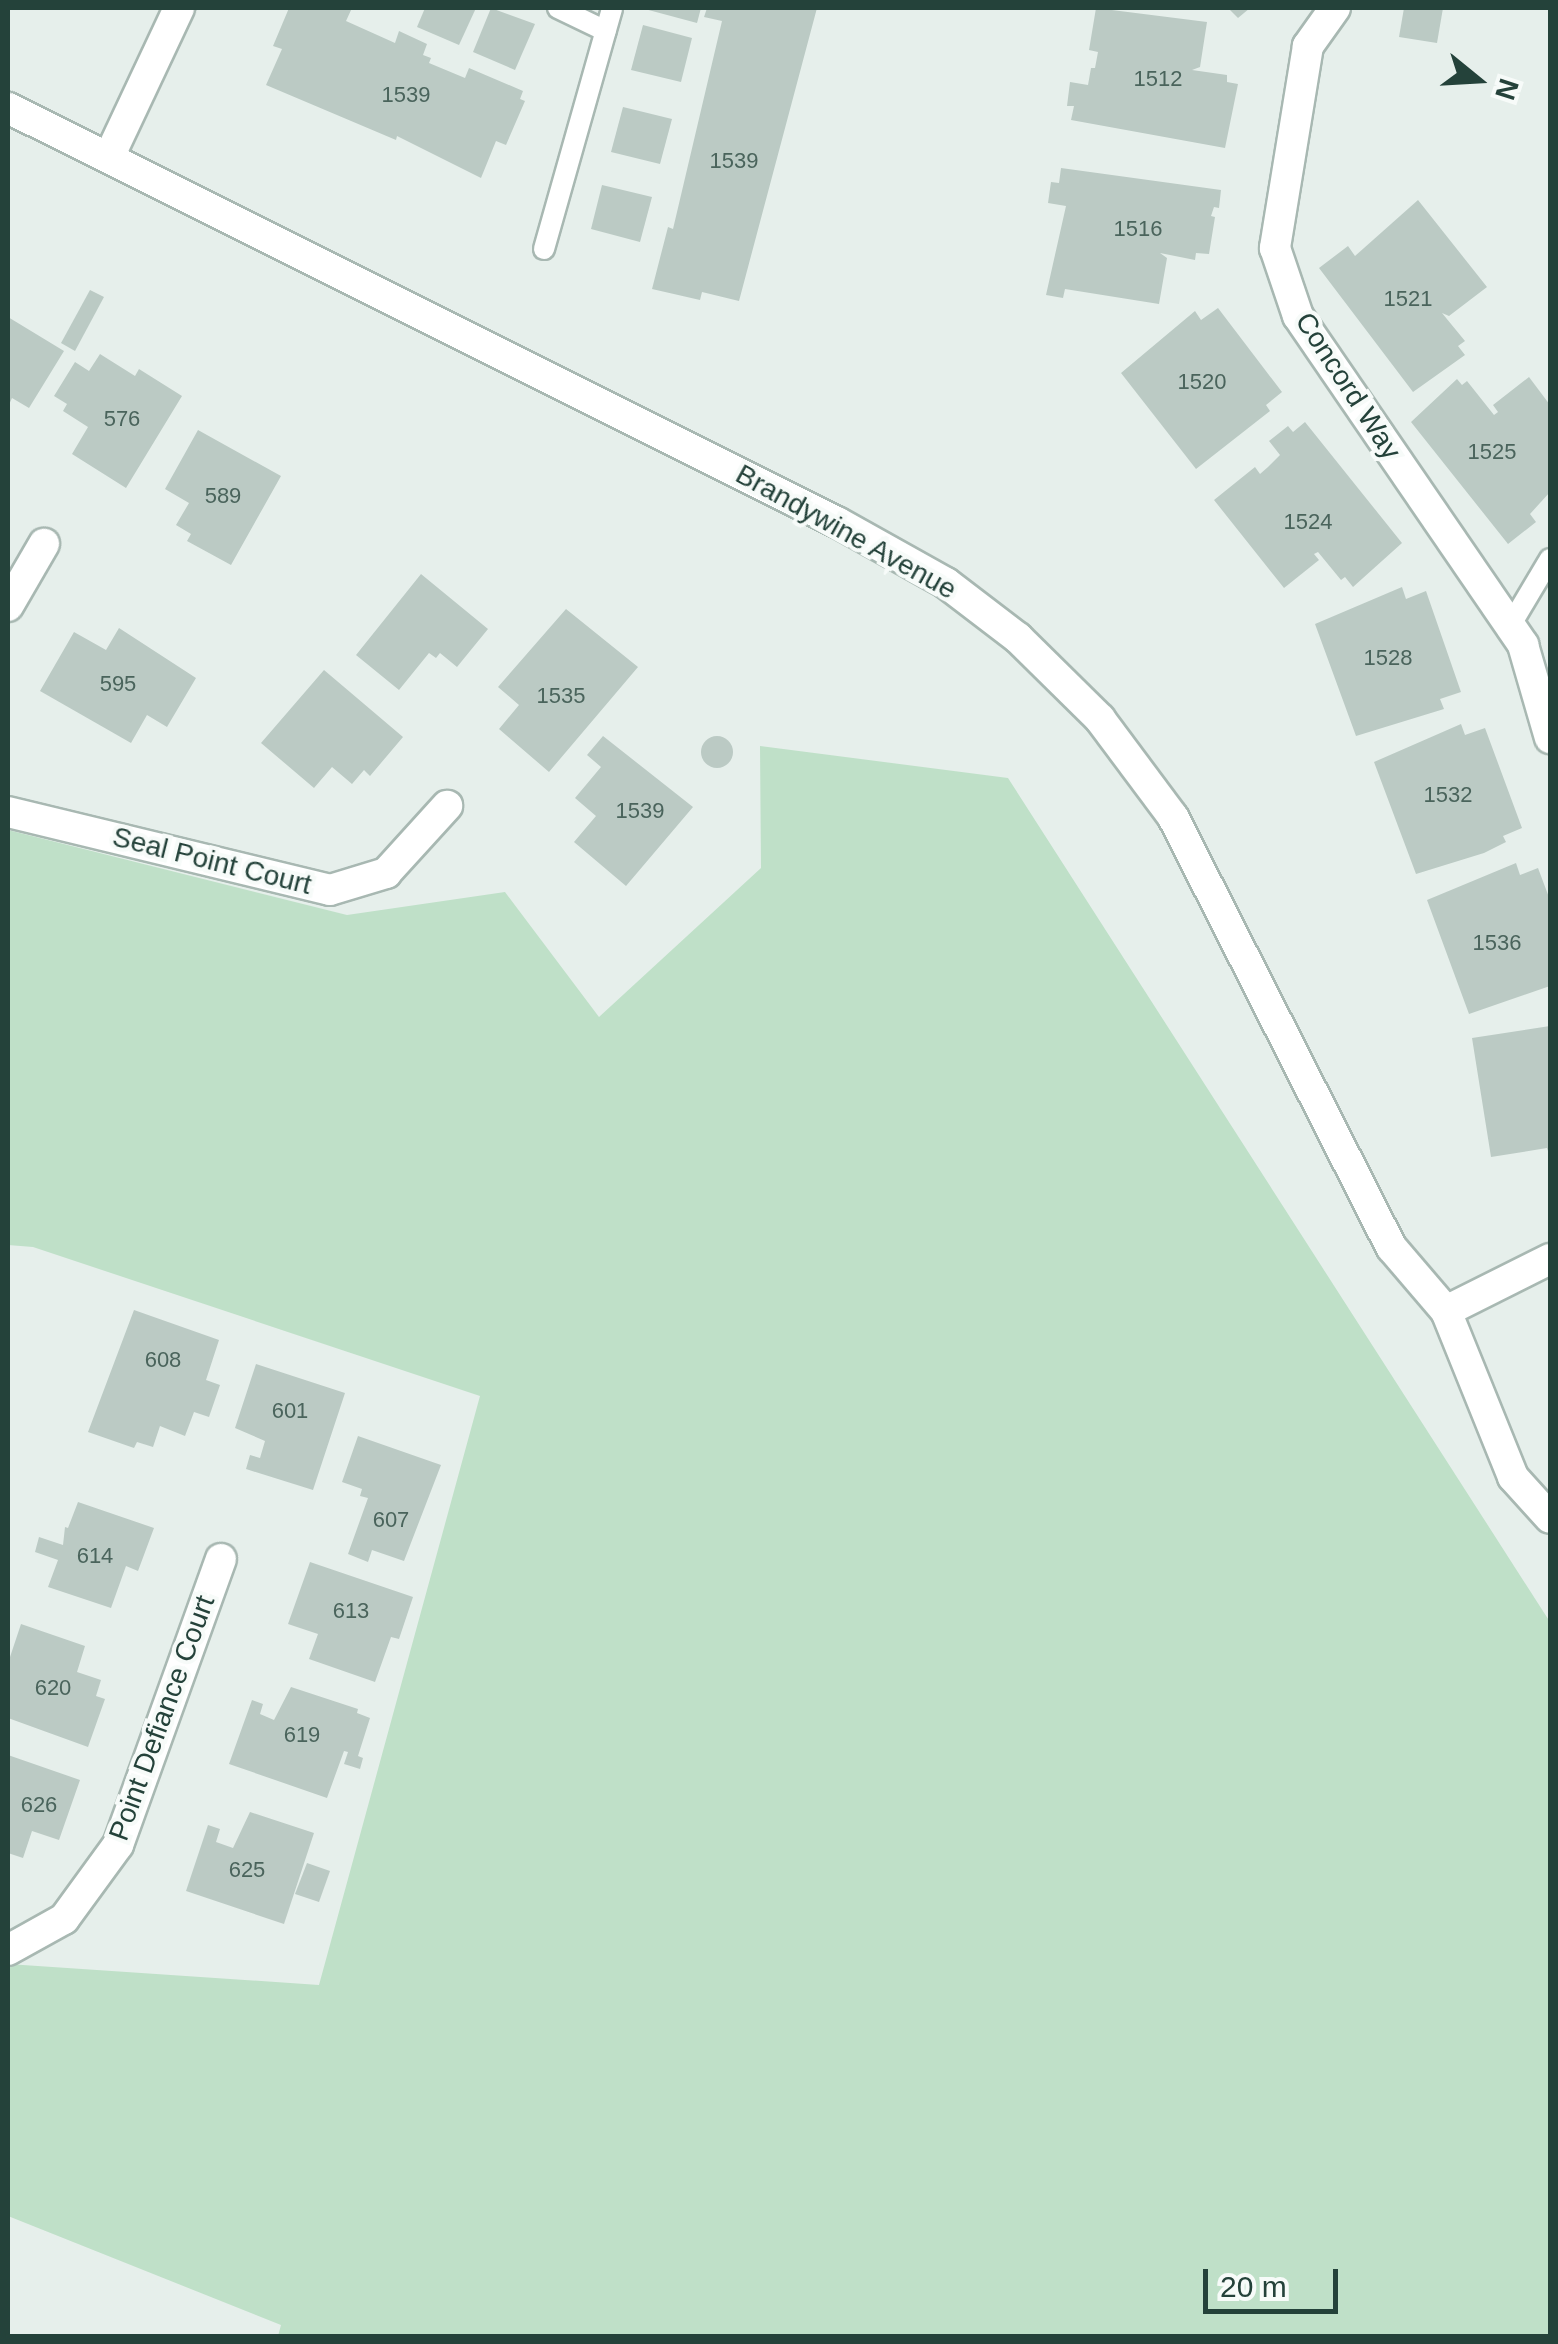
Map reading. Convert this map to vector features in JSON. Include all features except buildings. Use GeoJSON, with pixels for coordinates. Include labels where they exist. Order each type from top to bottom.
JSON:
{"type":"FeatureCollection","features":[{"type":"Feature","properties":{"kind":"street"},"geometry":{"type":"LineString","coordinates":[[109,157],[180,8]]}},
{"type":"Feature","properties":{"kind":"street","name":"Concord Way"},"geometry":{"type":"LineString","coordinates":[[1336,8],[1308,46],[1276,248],[1298,316],[1528,636],[1550,738]]}},
{"type":"Feature","properties":{"kind":"street","name":"Brandywine Avenue"},"geometry":{"type":"LineString","coordinates":[[8,108],[837,522],[946,584],[1018,638],[1100,719],[1173,817],[1392,1248],[1446,1311],[1513,1477],[1550,1518]]}},
{"type":"Feature","properties":{"kind":"street"},"geometry":{"type":"LineString","coordinates":[[8,606],[44,544]]}},
{"type":"Feature","properties":{"kind":"street","name":"Seal Point Court"},"geometry":{"type":"LineString","coordinates":[[8,812],[330,890],[386,873],[447,806]]}},
{"type":"Feature","properties":{"kind":"street"},"geometry":{"type":"LineString","coordinates":[[1446,1311],[1550,1259]]}},
{"type":"Feature","properties":{"kind":"street","name":"Point Defiance Court"},"geometry":{"type":"LineString","coordinates":[[8,1950],[64,1919],[118,1845],[221,1559]]}},
{"type":"Feature","properties":{"kind":"lane"},"geometry":{"type":"LineString","coordinates":[[558,8],[606,31]]}},
{"type":"Feature","properties":{"kind":"lane"},"geometry":{"type":"LineString","coordinates":[[544,250],[612,8]]}},
{"type":"Feature","properties":{"kind":"lane"},"geometry":{"type":"LineString","coordinates":[[1528,636],[1550,560]]}},
{"type":"Feature","properties":{"kind":"green space"},"geometry":{"type":"Polygon","coordinates":[[[760,746],[1008,778],[1550,1622],[1550,2336],[278,2336],[281,2325],[8,2216],[8,1964],[319,1985],[480,1396],[33,1247],[8,1245],[8,830],[347,915],[505,892],[599,1017],[761,868],[760,746]]]}}]}
